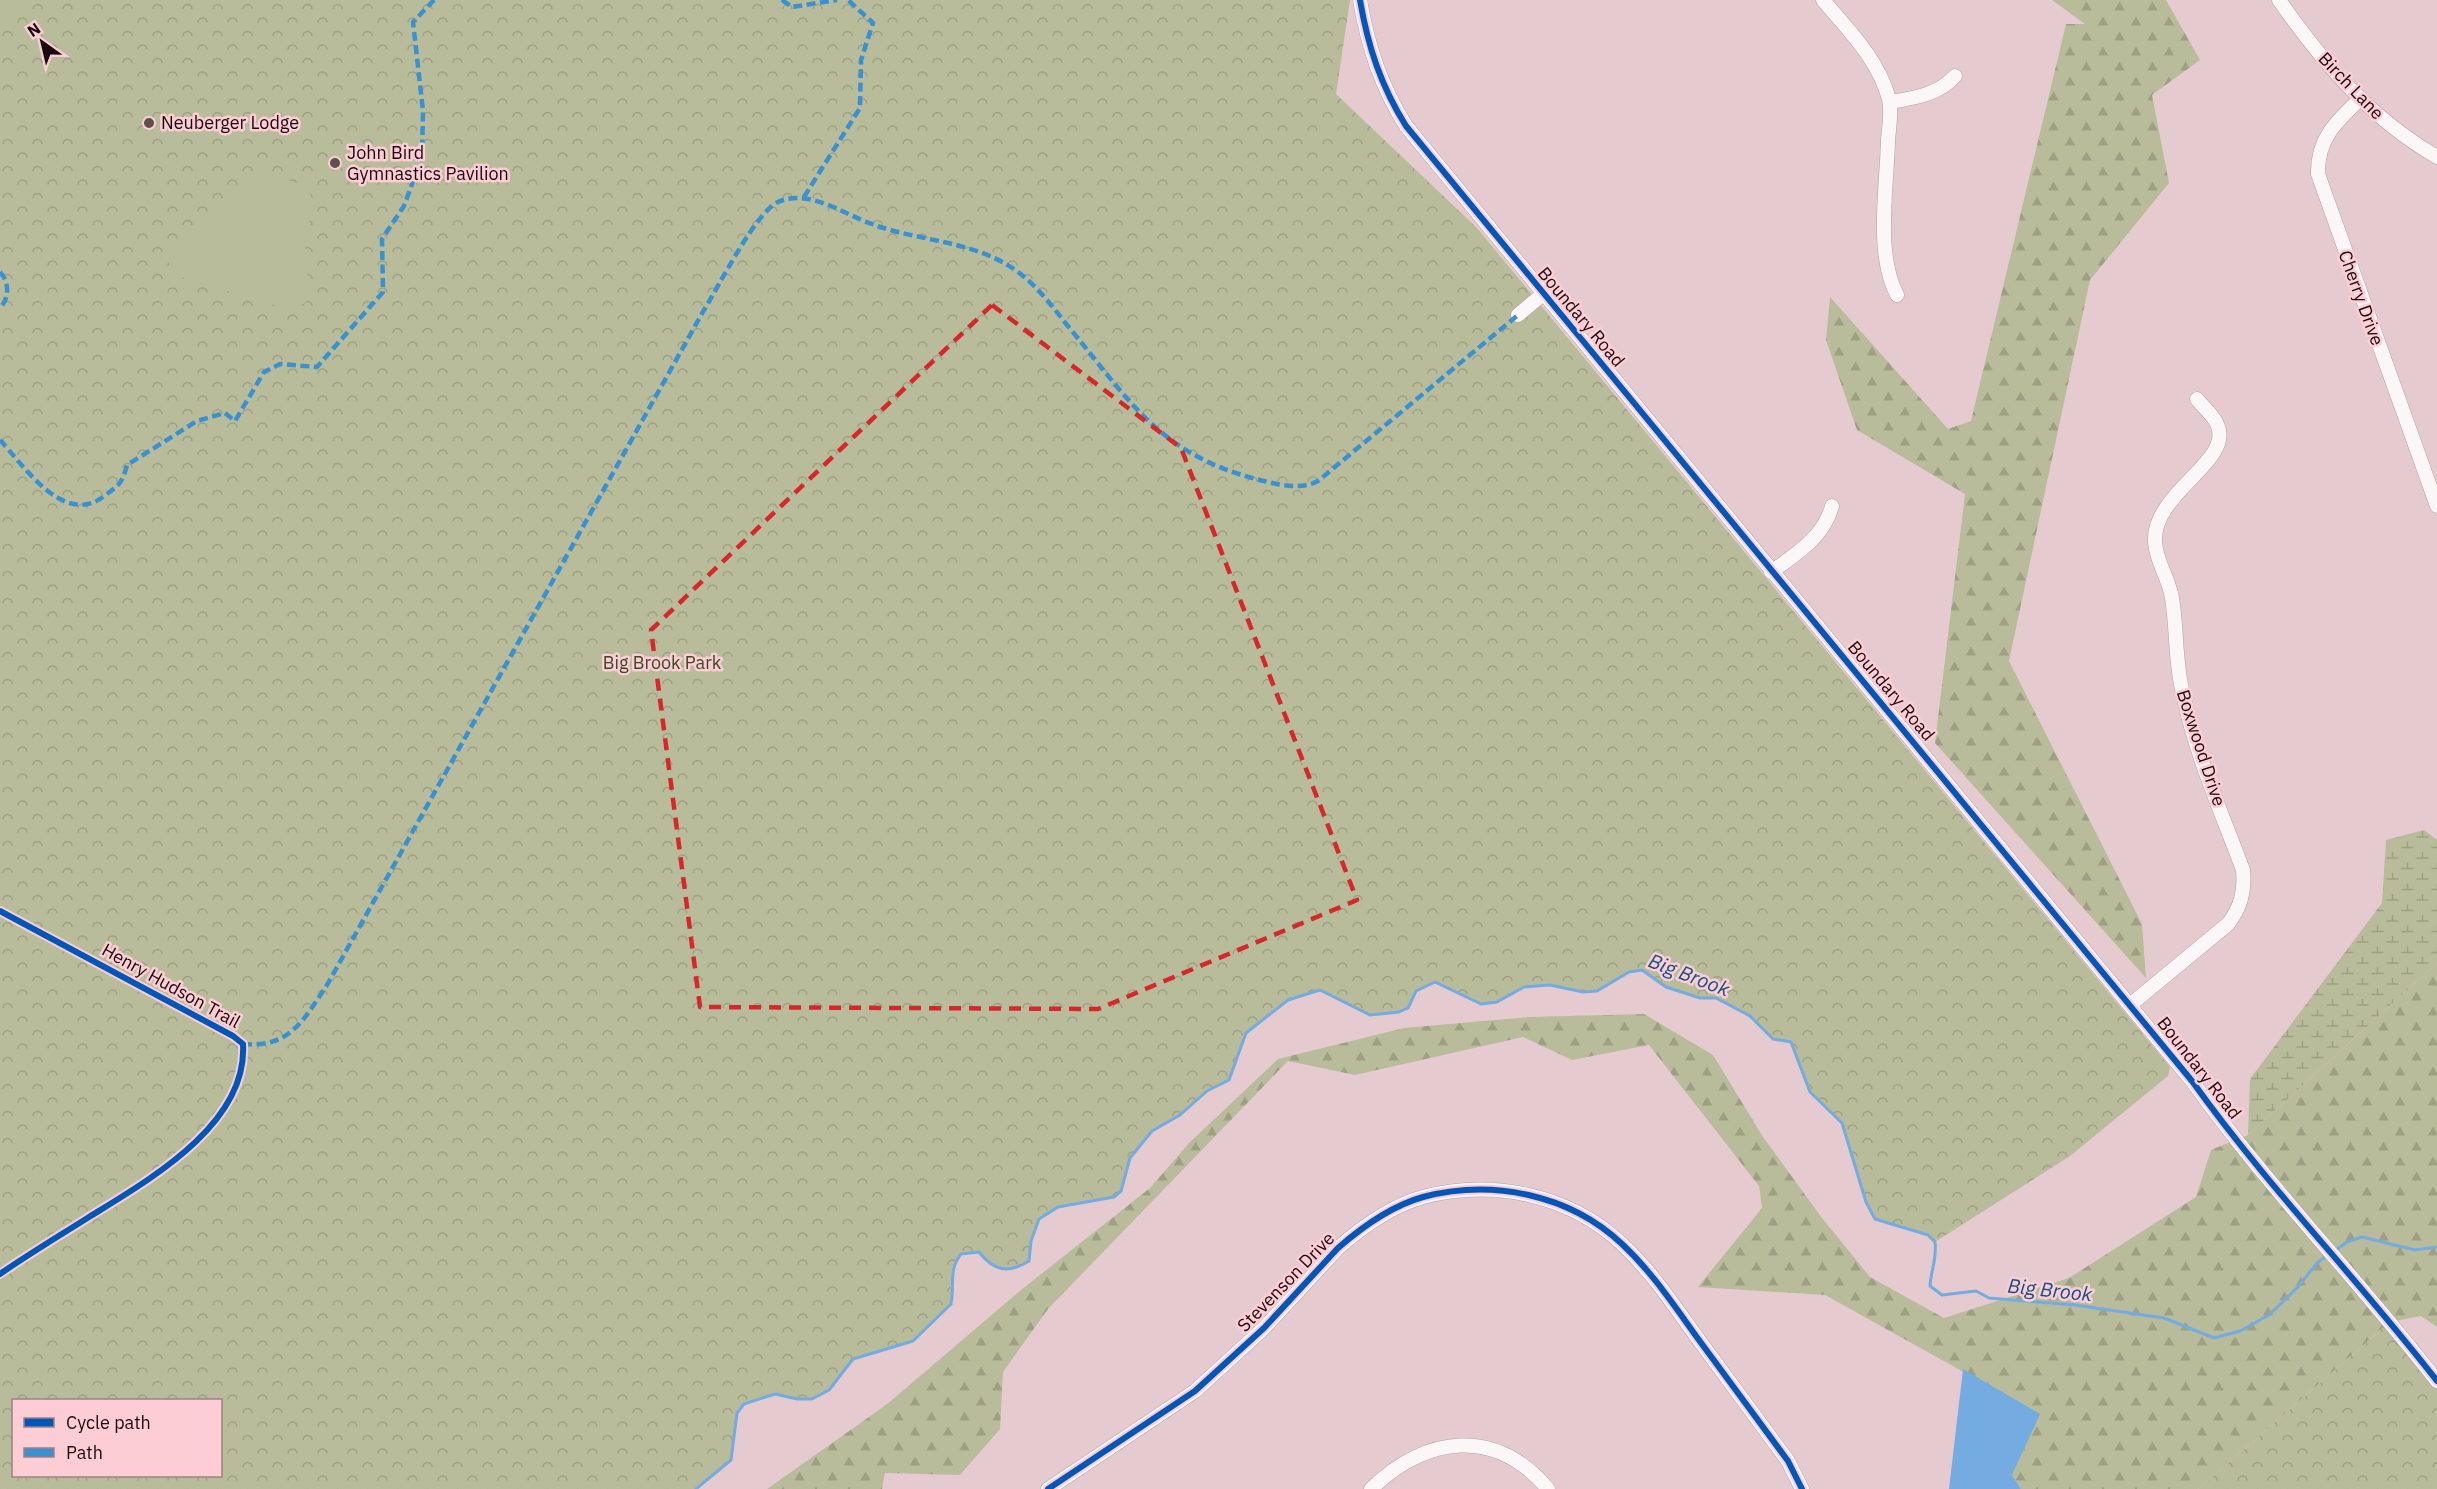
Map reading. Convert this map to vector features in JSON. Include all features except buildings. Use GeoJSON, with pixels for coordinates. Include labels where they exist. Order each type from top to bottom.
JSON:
{"type":"FeatureCollection","features":[{"type":"Feature","properties":{"kind":"street","name":"Boundary Road"},"geometry":{"type":"LineString","coordinates":[[1360,0],[1368,44],[1378,75],[1396,110],[1543,294],[2130,1005],[2316,1238],[2391,1322],[2437,1381]]}},
{"type":"Feature","properties":{"kind":"street"},"geometry":{"type":"LineString","coordinates":[[1823,0],[1871,58],[1881,75],[1890,102],[1884,255],[1890,282],[1897,295]]}},
{"type":"Feature","properties":{"kind":"street","name":"Birch Lane"},"geometry":{"type":"LineString","coordinates":[[2279,0],[2313,46],[2359,100],[2398,132],[2437,157]]}},
{"type":"Feature","properties":{"kind":"street"},"geometry":{"type":"LineString","coordinates":[[1890,102],[1927,94],[1947,84],[1955,76]]}},
{"type":"Feature","properties":{"kind":"street","name":"Cherry Drive"},"geometry":{"type":"LineString","coordinates":[[2359,100],[2326,134],[2319,149],[2318,174],[2437,506]]}},
{"type":"Feature","properties":{"kind":"street"},"geometry":{"type":"LineString","coordinates":[[1518,315],[1543,294]]}},
{"type":"Feature","properties":{"kind":"street","name":"Boxwood Drive"},"geometry":{"type":"LineString","coordinates":[[2130,1005],[2228,924],[2239,908],[2244,883],[2243,870],[2186,706],[2176,657],[2172,595],[2156,551],[2155,534],[2165,507],[2214,454],[2220,442],[2216,421],[2197,399]]}},
{"type":"Feature","properties":{"kind":"street"},"geometry":{"type":"LineString","coordinates":[[1771,572],[1818,535],[1828,521],[1832,506]]}},
{"type":"Feature","properties":{"kind":"street","name":"Stevenson Drive"},"geometry":{"type":"LineString","coordinates":[[1048,1489],[1195,1391],[1239,1352],[1356,1232],[1380,1216],[1421,1198],[1467,1189],[1513,1191],[1548,1200],[1581,1214],[1622,1243],[1651,1274],[1788,1461],[1802,1489]]}},
{"type":"Feature","properties":{"kind":"street"},"geometry":{"type":"LineString","coordinates":[[1371,1489],[1388,1472],[1410,1457],[1435,1448],[1462,1445],[1488,1449],[1511,1458],[1532,1471],[1548,1489]]}},
{"type":"Feature","properties":{"kind":"highlighted area"},"geometry":{"type":"Polygon","coordinates":[[[992,305],[1181,448],[1357,900],[1098,1009],[700,1007],[651,630],[992,305]]]}},
{"type":"Feature","properties":{"kind":"green space","name":"Big Brook Park"},"geometry":{"type":"Polygon","coordinates":[[[0,0],[1350,0],[1336,94],[1477,228],[2170,1067],[2168,1076],[2070,1156],[1935,1242],[1928,1235],[1875,1219],[1866,1202],[1842,1123],[1810,1092],[1791,1042],[1773,1039],[1750,1016],[1716,999],[1700,998],[1666,987],[1642,970],[1629,972],[1597,991],[1583,992],[1550,985],[1524,987],[1497,1002],[1481,1004],[1435,982],[1416,991],[1408,1008],[1399,1012],[1370,1015],[1320,990],[1288,1000],[1246,1033],[1229,1080],[1206,1091],[1180,1115],[1152,1131],[1130,1158],[1121,1191],[1114,1197],[1058,1207],[1039,1219],[1031,1241],[1029,1261],[1008,1269],[996,1267],[979,1252],[961,1254],[953,1272],[951,1304],[913,1341],[853,1359],[829,1390],[812,1399],[797,1399],[775,1394],[744,1404],[737,1413],[731,1460],[696,1489],[0,1489],[0,0]]]}},
{"type":"Feature","properties":{"kind":"green space"},"geometry":{"type":"Polygon","coordinates":[[[0,0],[43,0],[28,9],[8,29],[0,21],[0,0]]]}},
{"type":"Feature","properties":{"kind":"green space"},"geometry":{"type":"Polygon","coordinates":[[[2052,0],[2166,0],[2200,60],[2152,95],[2169,183],[2090,280],[2009,661],[2142,924],[2146,978],[1935,743],[1965,494],[1857,430],[1826,340],[1830,297],[1948,429],[1971,421],[2066,24],[2085,24],[2052,0]]]}},
{"type":"Feature","properties":{"kind":"green space"},"geometry":{"type":"Polygon","coordinates":[[[265,176],[300,183],[310,193],[314,205],[306,233],[305,268],[312,287],[306,302],[296,309],[255,302],[220,288],[196,285],[174,272],[168,262],[174,249],[193,226],[254,180],[265,176]]]}},
{"type":"Feature","properties":{"kind":"green space"},"geometry":{"type":"Polygon","coordinates":[[[2424,830],[2437,840],[2437,963],[2248,1135],[2250,1079],[2382,903],[2386,840],[2424,830]]]}},
{"type":"Feature","properties":{"kind":"green space"},"geometry":{"type":"Polygon","coordinates":[[[2437,963],[2437,1327],[2421,1316],[2390,1322],[2198,1489],[2021,1489],[2012,1475],[2039,1414],[1825,1295],[1698,1287],[1762,1208],[1759,1186],[1649,1045],[1572,1060],[1523,1037],[1355,1075],[1288,1061],[1048,1309],[1003,1372],[1000,1429],[960,1475],[885,1473],[882,1489],[767,1489],[886,1405],[1021,1290],[1150,1188],[1189,1143],[1278,1059],[1404,1028],[1529,1017],[1644,1014],[1713,1055],[1763,1137],[1822,1218],[1870,1277],[1944,1318],[2069,1278],[2196,1197],[2211,1150],[2248,1135],[2437,963]]]}},
{"type":"Feature","properties":{"kind":"green space"},"geometry":{"type":"Polygon","coordinates":[[[2390,1322],[2437,1384],[2437,1489],[2198,1489],[2390,1322]]]}},
{"type":"Feature","properties":{"kind":"water"},"geometry":{"type":"Polygon","coordinates":[[[1963,1369],[2040,1414],[2012,1475],[2021,1489],[1949,1489],[1963,1369]]]}},
{"type":"Feature","properties":{"kind":"waterway","name":"Big Brook"},"geometry":{"type":"LineString","coordinates":[[696,1489],[731,1460],[737,1413],[744,1404],[775,1394],[797,1399],[812,1399],[829,1390],[853,1359],[913,1341],[951,1304],[953,1272],[961,1254],[979,1252],[996,1267],[1008,1269],[1029,1261],[1031,1241],[1039,1219],[1058,1207],[1114,1197],[1121,1191],[1130,1158],[1152,1131],[1180,1115],[1207,1091],[1229,1080],[1246,1033],[1288,1000],[1320,990],[1370,1015],[1399,1012],[1408,1008],[1416,991],[1435,982],[1481,1004],[1497,1002],[1524,987],[1550,985],[1583,992],[1597,991],[1629,972],[1642,970],[1666,987],[1700,998],[1716,998],[1750,1016],[1773,1039],[1791,1042],[1810,1092],[1842,1123],[1866,1202],[1875,1219],[1928,1235],[1935,1242],[1930,1286],[1942,1295],[1976,1291],[1989,1298],[2075,1305],[2164,1318],[2214,1338],[2240,1331],[2269,1315],[2297,1288],[2317,1263],[2328,1255]]}},
{"type":"Feature","properties":{"kind":"waterway","name":"Big Brook"},"geometry":{"type":"LineString","coordinates":[[2333,1252],[2347,1242],[2362,1237],[2415,1250],[2437,1247]]}},
{"type":"Feature","properties":{"kind":"marked path"},"geometry":{"type":"LineString","coordinates":[[0,440],[33,477],[59,499],[73,504],[88,504],[103,497],[116,487],[127,465],[197,421],[225,413],[235,421],[264,372],[280,364],[317,367],[383,292],[382,239],[404,206],[422,157],[423,111],[413,22],[434,0]]}},
{"type":"Feature","properties":{"kind":"marked path"},"geometry":{"type":"LineString","coordinates":[[782,0],[792,7],[837,0]]}},
{"type":"Feature","properties":{"kind":"marked path"},"geometry":{"type":"LineString","coordinates":[[804,197],[860,108],[861,60],[873,23],[848,0]]}},
{"type":"Feature","properties":{"kind":"marked path"},"geometry":{"type":"LineString","coordinates":[[243,1044],[273,1042],[294,1030],[327,985],[728,268],[759,220],[778,202],[802,198],[814,200],[890,230],[966,247],[1001,261],[1018,272],[1038,290],[1128,399],[1147,420],[1169,438],[1193,454],[1222,468],[1279,484],[1303,486],[1318,481],[1518,315]]}},
{"type":"Feature","properties":{"kind":"marked path"},"geometry":{"type":"LineString","coordinates":[[0,272],[7,290],[7,295],[0,308]]}},
{"type":"Feature","properties":{"kind":"cycle path"},"geometry":{"type":"LineString","coordinates":[[1360,0],[1377,66],[1389,96],[1406,126],[2192,1081],[2251,1158],[2437,1381]]}},
{"type":"Feature","properties":{"kind":"cycle path","name":"Henry Hudson Trail"},"geometry":{"type":"LineString","coordinates":[[0,911],[233,1036],[243,1044],[240,1073],[229,1100],[212,1125],[190,1147],[165,1168],[0,1274]]}},
{"type":"Feature","properties":{"kind":"cycle path"},"geometry":{"type":"LineString","coordinates":[[1048,1489],[1195,1391],[1264,1328],[1338,1248],[1367,1225],[1388,1212],[1423,1197],[1476,1190],[1502,1191],[1554,1202],[1601,1227],[1622,1244],[1643,1265],[1670,1300],[1788,1461],[1802,1489]]}},
{"type":"Feature","properties":{"kind":"place","name":"Neuberger Lodge"},"geometry":{"type":"Point","coordinates":[149,123]}},
{"type":"Feature","properties":{"kind":"place","name":"John Bird Gymnastics Pavilion"},"geometry":{"type":"Point","coordinates":[335,163]}}]}
